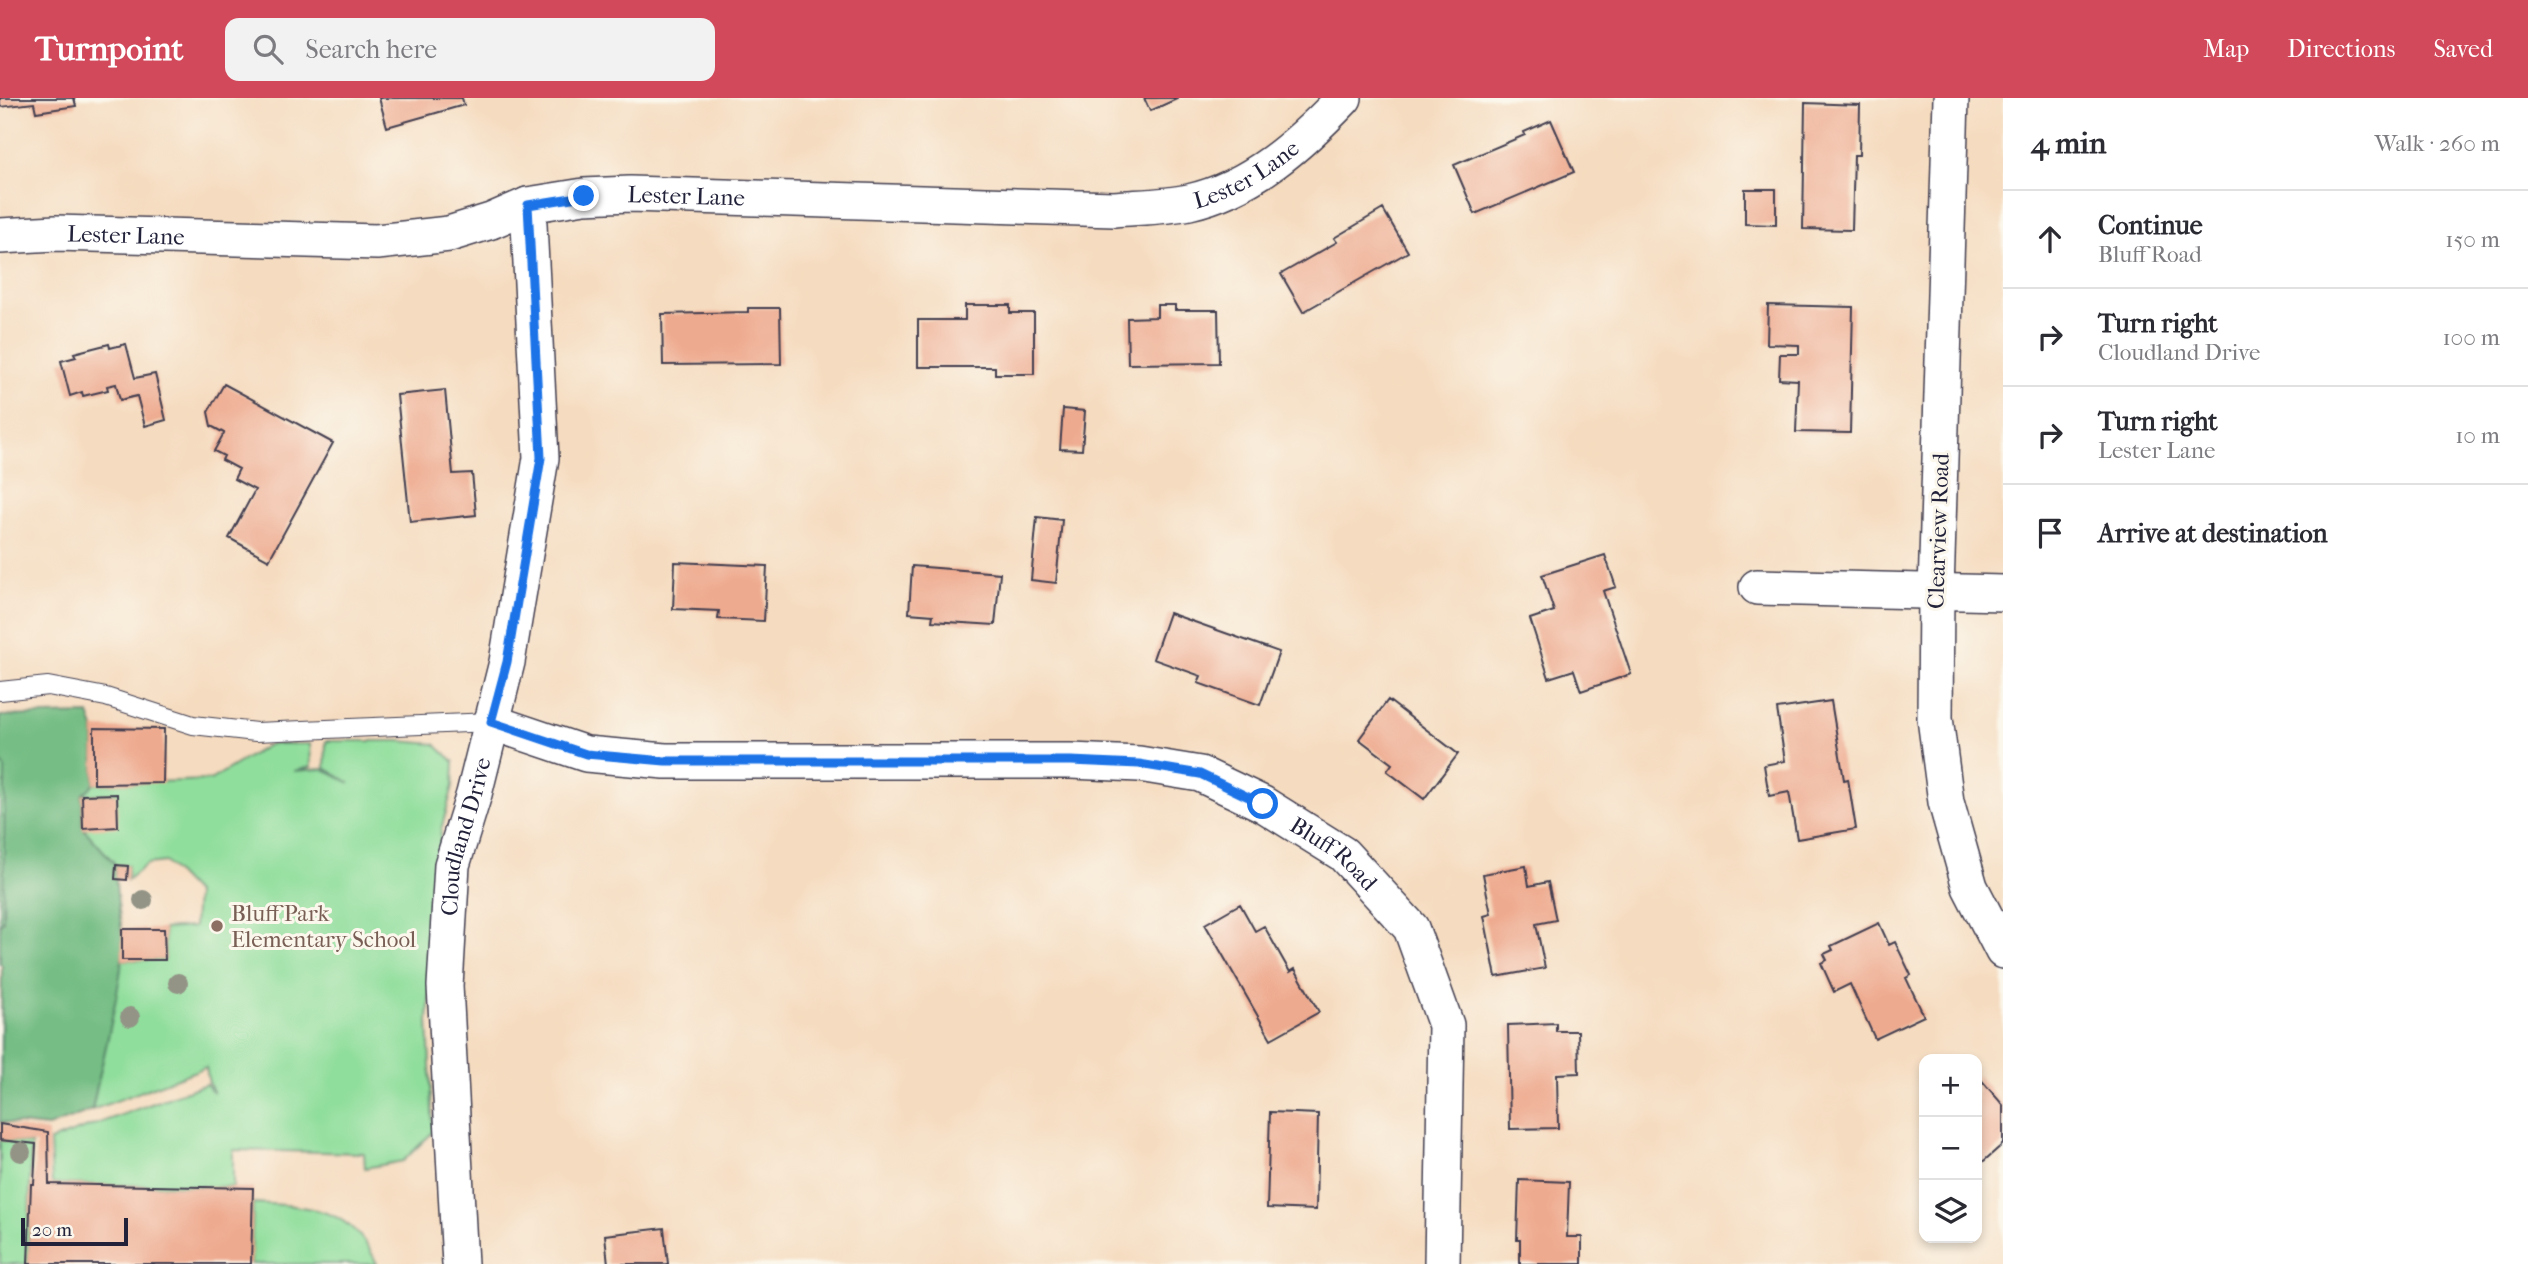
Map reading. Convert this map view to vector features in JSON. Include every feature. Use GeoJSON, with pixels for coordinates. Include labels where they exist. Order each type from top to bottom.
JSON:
{"type":"FeatureCollection","features":[{"type":"Feature","properties":{"kind":"street","name":"Lester Lane"},"geometry":{"type":"LineString","coordinates":[[0,236],[56,233],[377,242],[449,234],[528,205],[584,196],[630,194],[1114,209],[1187,202],[1223,192],[1282,156],[1345,98]]}},
{"type":"Feature","properties":{"kind":"street","name":"Clearview Road"},"geometry":{"type":"LineString","coordinates":[[1951,98],[1936,591],[1935,718],[1945,802],[1970,887],[2003,951]]}},
{"type":"Feature","properties":{"kind":"street","name":"Cloudland Drive"},"geometry":{"type":"LineString","coordinates":[[460,1264],[445,986],[452,865],[474,794],[507,662],[541,458],[528,205]]}},
{"type":"Feature","properties":{"kind":"street"},"geometry":{"type":"LineString","coordinates":[[1757,587],[2003,593]]}},
{"type":"Feature","properties":{"kind":"street","name":"Bluff Road"},"geometry":{"type":"LineString","coordinates":[[491,722],[586,754],[665,761],[1057,761],[1139,764],[1200,774],[1263,804],[1343,854],[1411,928],[1446,1025],[1443,1264]]}},
{"type":"Feature","properties":{"kind":"lane"},"geometry":{"type":"LineString","coordinates":[[0,691],[48,686],[106,697],[193,725],[256,733],[491,722]]}},
{"type":"Feature","properties":{"kind":"green space"},"geometry":{"type":"Polygon","coordinates":[[[89,714],[94,728],[94,784],[82,795],[83,828],[116,865],[123,949],[116,998],[92,1110],[48,1127],[0,1122],[0,923],[3,922],[5,769],[0,760],[0,716],[89,714]]]}},
{"type":"Feature","properties":{"kind":"green space"},"geometry":{"type":"Polygon","coordinates":[[[326,741],[435,744],[454,762],[453,786],[441,830],[428,1021],[433,1132],[403,1161],[365,1168],[364,1153],[233,1150],[233,1187],[52,1184],[50,1141],[206,1084],[214,1093],[206,1067],[92,1110],[122,960],[165,960],[164,929],[194,927],[196,894],[165,862],[147,864],[127,880],[128,866],[116,865],[83,829],[116,794],[82,795],[94,784],[210,780],[270,744],[310,744],[311,767],[294,771],[323,769],[350,783],[325,768],[326,741]]]}},
{"type":"Feature","properties":{"kind":"green space"},"geometry":{"type":"Polygon","coordinates":[[[0,760],[5,769],[3,923],[0,923],[0,760]]]}},
{"type":"Feature","properties":{"kind":"green space"},"geometry":{"type":"Polygon","coordinates":[[[0,1140],[31,1144],[28,1264],[0,1264],[0,1140]]]}},
{"type":"Feature","properties":{"kind":"green space"},"geometry":{"type":"Polygon","coordinates":[[[253,1203],[310,1209],[341,1220],[355,1230],[377,1264],[251,1264],[253,1203]]]}},
{"type":"Feature","properties":{"kind":"building"},"geometry":{"type":"Polygon","coordinates":[[[0,98],[74,98],[76,106],[36,112],[34,103],[0,107],[0,98]]]}},
{"type":"Feature","properties":{"kind":"building"},"geometry":{"type":"Polygon","coordinates":[[[379,98],[462,98],[464,105],[387,127],[379,98]]]}},
{"type":"Feature","properties":{"kind":"building"},"geometry":{"type":"Polygon","coordinates":[[[1144,98],[1179,98],[1150,111],[1144,98]]]}},
{"type":"Feature","properties":{"kind":"building"},"geometry":{"type":"Polygon","coordinates":[[[1805,103],[1860,105],[1859,155],[1854,155],[1852,230],[1803,229],[1805,103]]]}},
{"type":"Feature","properties":{"kind":"building"},"geometry":{"type":"Polygon","coordinates":[[[1551,120],[1574,172],[1475,214],[1454,165],[1525,135],[1524,132],[1551,120]]]}},
{"type":"Feature","properties":{"kind":"building"},"geometry":{"type":"Polygon","coordinates":[[[1745,189],[1776,189],[1776,225],[1745,224],[1745,189]]]}},
{"type":"Feature","properties":{"kind":"building"},"geometry":{"type":"Polygon","coordinates":[[[1383,209],[1408,252],[1303,312],[1281,274],[1337,242],[1334,238],[1383,209]]]}},
{"type":"Feature","properties":{"kind":"building"},"geometry":{"type":"Polygon","coordinates":[[[965,305],[1010,305],[1010,313],[1034,313],[1034,374],[995,374],[995,367],[918,367],[918,320],[965,320],[965,305]]]}},
{"type":"Feature","properties":{"kind":"building"},"geometry":{"type":"Polygon","coordinates":[[[1157,305],[1175,305],[1175,310],[1218,310],[1219,363],[1128,364],[1127,318],[1157,317],[1157,305]]]}},
{"type":"Feature","properties":{"kind":"building"},"geometry":{"type":"Polygon","coordinates":[[[1768,305],[1853,307],[1850,433],[1796,432],[1798,380],[1779,379],[1780,354],[1799,354],[1799,345],[1767,344],[1768,305]]]}},
{"type":"Feature","properties":{"kind":"building"},"geometry":{"type":"Polygon","coordinates":[[[748,308],[780,308],[781,364],[663,365],[662,314],[748,312],[748,308]]]}},
{"type":"Feature","properties":{"kind":"building"},"geometry":{"type":"Polygon","coordinates":[[[109,344],[110,348],[126,344],[135,378],[155,374],[166,420],[145,426],[137,396],[120,400],[116,384],[107,386],[108,390],[70,396],[61,361],[76,357],[74,353],[109,344]]]}},
{"type":"Feature","properties":{"kind":"building"},"geometry":{"type":"Polygon","coordinates":[[[224,384],[333,443],[269,560],[229,538],[255,490],[234,479],[239,469],[222,460],[224,456],[214,451],[224,433],[211,426],[208,412],[224,384]]]}},
{"type":"Feature","properties":{"kind":"building"},"geometry":{"type":"Polygon","coordinates":[[[445,390],[453,474],[472,473],[476,515],[410,522],[397,395],[445,390]]]}},
{"type":"Feature","properties":{"kind":"building"},"geometry":{"type":"Polygon","coordinates":[[[1063,409],[1085,411],[1082,450],[1060,449],[1063,409]]]}},
{"type":"Feature","properties":{"kind":"building"},"geometry":{"type":"Polygon","coordinates":[[[1037,517],[1062,520],[1056,583],[1031,580],[1037,517]]]}},
{"type":"Feature","properties":{"kind":"building"},"geometry":{"type":"Polygon","coordinates":[[[1605,555],[1616,587],[1603,591],[1631,674],[1581,691],[1574,670],[1549,678],[1530,619],[1554,611],[1542,575],[1605,555]]]}},
{"type":"Feature","properties":{"kind":"building"},"geometry":{"type":"Polygon","coordinates":[[[675,562],[767,566],[764,621],[718,619],[719,611],[673,609],[675,562]]]}},
{"type":"Feature","properties":{"kind":"building"},"geometry":{"type":"Polygon","coordinates":[[[912,566],[1000,573],[995,625],[932,621],[933,615],[909,613],[912,566]]]}},
{"type":"Feature","properties":{"kind":"building"},"geometry":{"type":"Polygon","coordinates":[[[1169,613],[1279,652],[1260,705],[1198,683],[1201,676],[1153,659],[1169,613]]]}},
{"type":"Feature","properties":{"kind":"building"},"geometry":{"type":"Polygon","coordinates":[[[1388,700],[1458,754],[1424,799],[1387,771],[1392,764],[1359,739],[1388,700]]]}},
{"type":"Feature","properties":{"kind":"building"},"geometry":{"type":"Polygon","coordinates":[[[1831,701],[1844,780],[1848,779],[1856,829],[1797,839],[1789,792],[1769,796],[1764,765],[1785,761],[1777,709],[1831,701]]]}},
{"type":"Feature","properties":{"kind":"building"},"geometry":{"type":"Polygon","coordinates":[[[94,728],[164,729],[163,783],[94,784],[94,728]]]}},
{"type":"Feature","properties":{"kind":"building"},"geometry":{"type":"Polygon","coordinates":[[[117,794],[118,827],[83,829],[82,795],[117,794]]]}},
{"type":"Feature","properties":{"kind":"building"},"geometry":{"type":"Polygon","coordinates":[[[116,865],[128,866],[127,880],[115,879],[116,865]]]}},
{"type":"Feature","properties":{"kind":"building"},"geometry":{"type":"Polygon","coordinates":[[[1526,866],[1529,886],[1548,882],[1556,920],[1536,924],[1545,968],[1496,977],[1484,916],[1491,914],[1483,874],[1526,866]]]}},
{"type":"Feature","properties":{"kind":"building"},"geometry":{"type":"Polygon","coordinates":[[[1240,904],[1255,931],[1264,926],[1290,972],[1295,969],[1319,1012],[1271,1039],[1205,924],[1240,904]]]}},
{"type":"Feature","properties":{"kind":"building"},"geometry":{"type":"Polygon","coordinates":[[[1879,923],[1889,945],[1895,942],[1911,975],[1906,978],[1924,1016],[1875,1039],[1850,984],[1834,992],[1821,963],[1827,960],[1824,954],[1833,950],[1831,946],[1879,923]]]}},
{"type":"Feature","properties":{"kind":"building"},"geometry":{"type":"Polygon","coordinates":[[[122,929],[164,929],[165,960],[122,960],[122,929]]]}},
{"type":"Feature","properties":{"kind":"building"},"geometry":{"type":"Polygon","coordinates":[[[1556,1023],[1556,1031],[1578,1031],[1579,1073],[1557,1074],[1558,1128],[1510,1129],[1508,1025],[1556,1023]]]}},
{"type":"Feature","properties":{"kind":"building"},"geometry":{"type":"Polygon","coordinates":[[[1982,1081],[2003,1105],[2003,1144],[1982,1163],[1982,1081]]]}},
{"type":"Feature","properties":{"kind":"building"},"geometry":{"type":"Polygon","coordinates":[[[1270,1112],[1318,1114],[1316,1210],[1267,1208],[1270,1112]]]}},
{"type":"Feature","properties":{"kind":"building"},"geometry":{"type":"Polygon","coordinates":[[[0,1124],[48,1132],[49,1184],[253,1188],[251,1264],[28,1264],[31,1184],[34,1184],[36,1144],[0,1140],[0,1124]]]}},
{"type":"Feature","properties":{"kind":"building"},"geometry":{"type":"Polygon","coordinates":[[[1519,1180],[1569,1182],[1567,1237],[1582,1237],[1582,1264],[1520,1264],[1520,1240],[1517,1240],[1519,1180]]]}},
{"type":"Feature","properties":{"kind":"building"},"geometry":{"type":"Polygon","coordinates":[[[664,1228],[668,1264],[608,1264],[605,1235],[664,1228]]]}},
{"type":"Feature","properties":{"kind":"place","name":"Bluff Park Elementary School"},"geometry":{"type":"Point","coordinates":[217,926]}},
{"type":"Feature","properties":{"kind":"route"},"geometry":{"type":"LineString","coordinates":[[584,196],[528,205],[541,458],[507,662],[491,722],[586,754],[665,761],[1071,761],[1139,764],[1200,774],[1263,804]]}}]}
